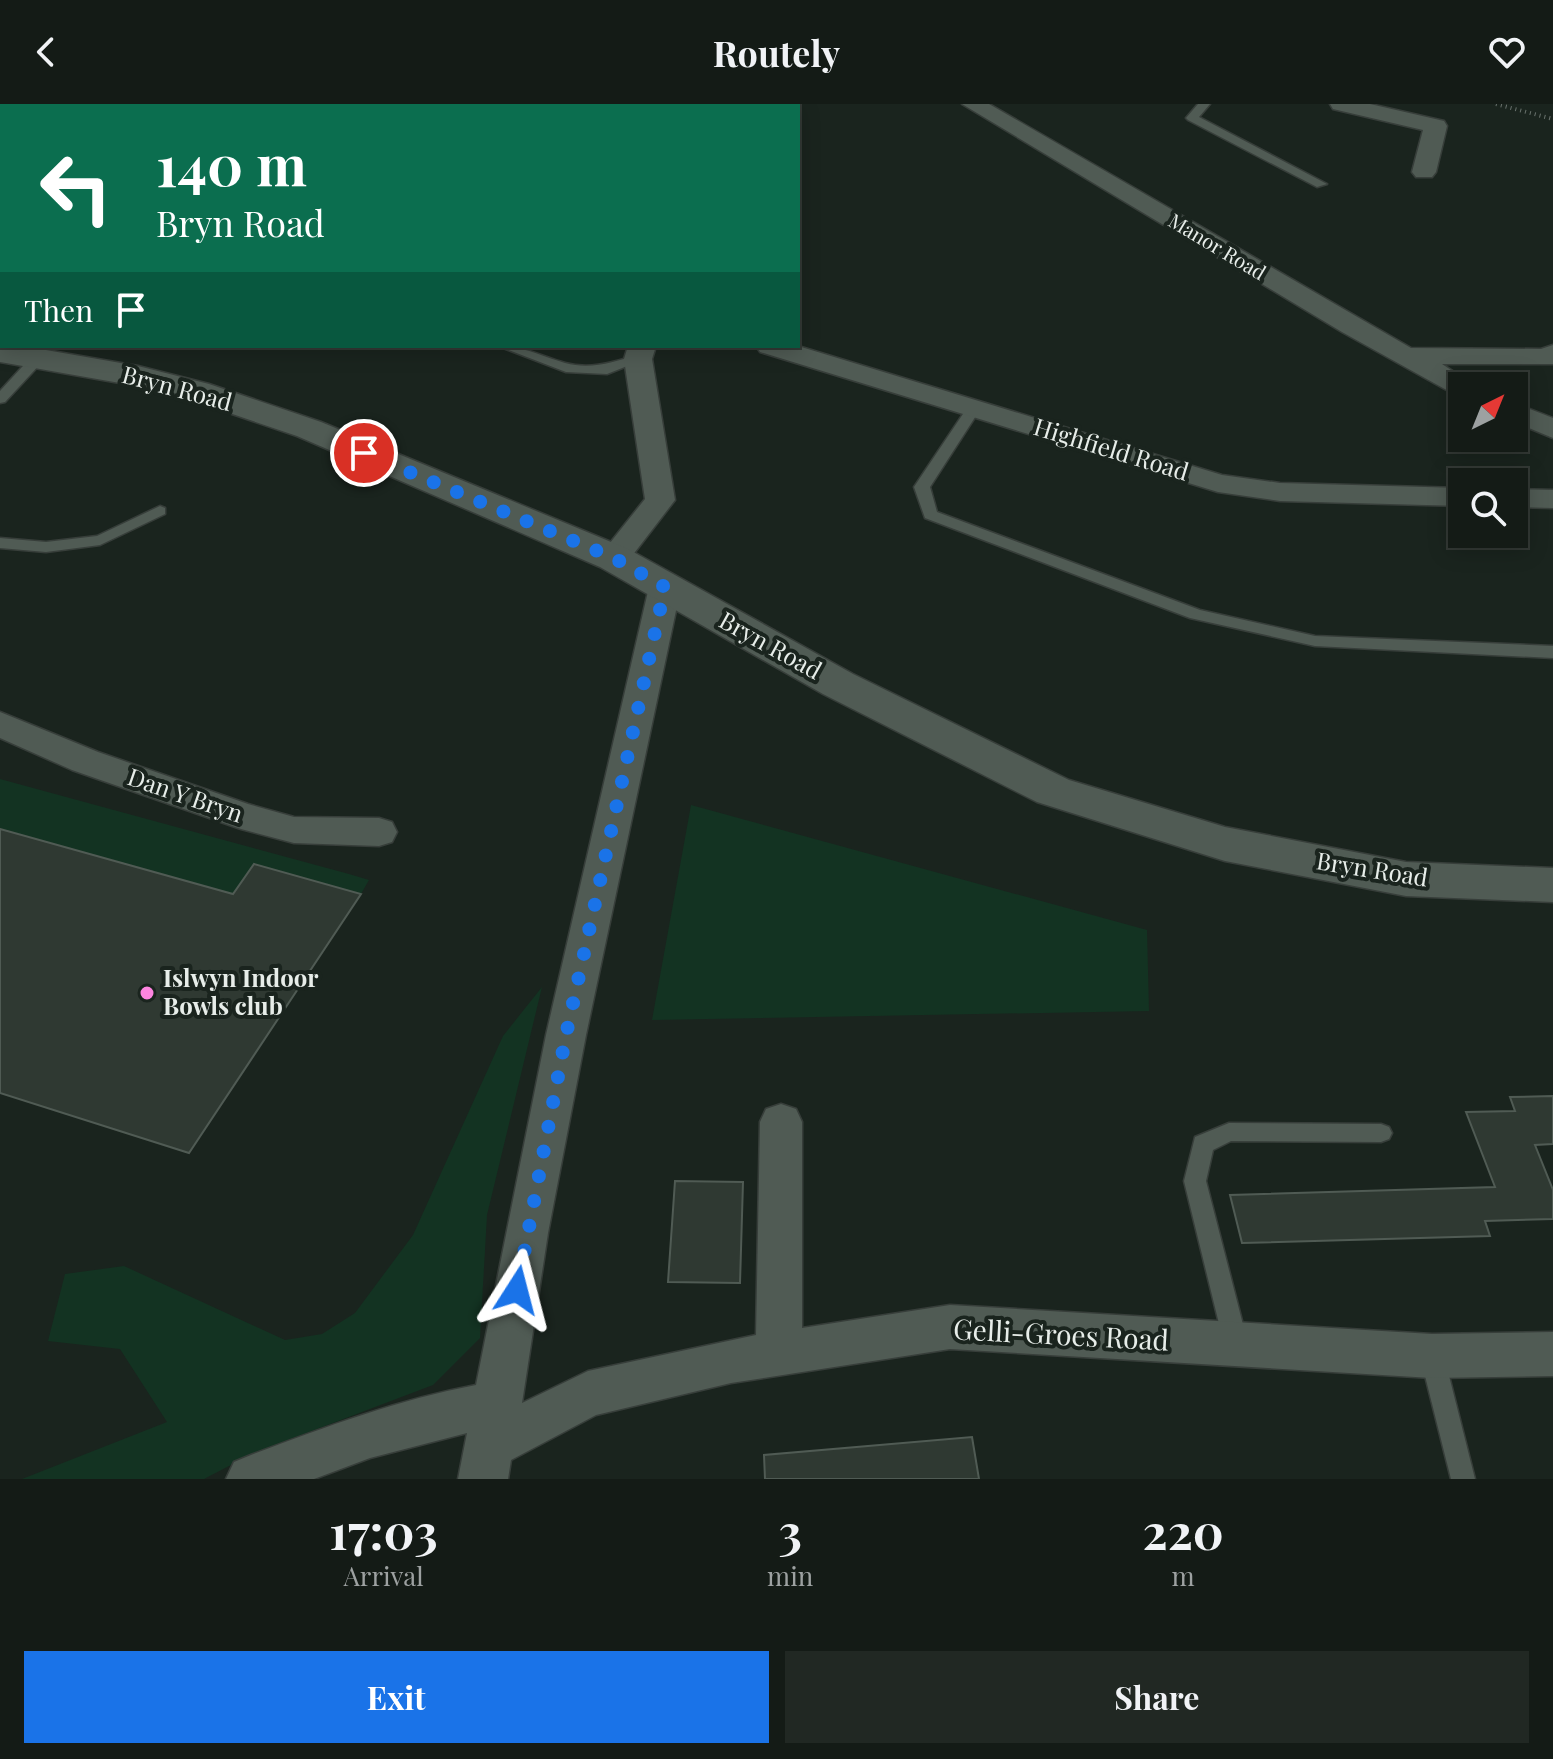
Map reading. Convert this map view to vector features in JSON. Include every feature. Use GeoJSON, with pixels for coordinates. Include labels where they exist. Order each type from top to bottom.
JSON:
{"type":"FeatureCollection","features":[{"type":"Feature","properties":{"kind":"street","name":"Manor Road"},"geometry":{"type":"LineString","coordinates":[[973,104],[1448,380]]}},
{"type":"Feature","properties":{"kind":"street"},"geometry":{"type":"LineString","coordinates":[[1341,104],[1436,126],[1424,172]]}},
{"type":"Feature","properties":{"kind":"street","name":"Highfield Road"},"geometry":{"type":"LineString","coordinates":[[777,348],[1218,483],[1248,489],[1448,496]]}},
{"type":"Feature","properties":{"kind":"street"},"geometry":{"type":"LineString","coordinates":[[614,558],[660,500],[640,352]]}},
{"type":"Feature","properties":{"kind":"street","name":"Bryn Road"},"geometry":{"type":"LineString","coordinates":[[19,355],[98,368],[197,391],[295,425],[614,558],[838,684],[1053,791],[1225,844],[1406,879],[1553,885]]}},
{"type":"Feature","properties":{"kind":"street"},"geometry":{"type":"LineString","coordinates":[[1403,356],[1551,360]]}},
{"type":"Feature","properties":{"kind":"street"},"geometry":{"type":"LineString","coordinates":[[1528,418],[1553,429]]}},
{"type":"Feature","properties":{"kind":"street"},"geometry":{"type":"LineString","coordinates":[[1528,498],[1553,499]]}},
{"type":"Feature","properties":{"kind":"street"},"geometry":{"type":"LineString","coordinates":[[491,1443],[526,1233],[563,1050],[665,587]]}},
{"type":"Feature","properties":{"kind":"street","name":"Dan Y Bryn"},"geometry":{"type":"LineString","coordinates":[[0,724],[85,761],[241,816],[294,830],[379,832]]}},
{"type":"Feature","properties":{"kind":"street"},"geometry":{"type":"LineString","coordinates":[[779,1353],[781,1122]]}},
{"type":"Feature","properties":{"kind":"street","name":"Gelli-Groes Road"},"geometry":{"type":"LineString","coordinates":[[251,1479],[370,1434],[429,1417],[491,1443],[588,1394],[731,1361],[950,1327],[1432,1356],[1553,1354]]}},
{"type":"Feature","properties":{"kind":"lane"},"geometry":{"type":"LineString","coordinates":[[1204,104],[1192,118],[1321,184]]}},
{"type":"Feature","properties":{"kind":"lane"},"geometry":{"type":"LineString","coordinates":[[511,348],[566,368],[607,370],[640,352]]}},
{"type":"Feature","properties":{"kind":"lane"},"geometry":{"type":"LineString","coordinates":[[0,399],[19,355]]}},
{"type":"Feature","properties":{"kind":"lane"},"geometry":{"type":"LineString","coordinates":[[974,408],[922,487],[930,515],[1196,614],[1315,641],[1553,652]]}},
{"type":"Feature","properties":{"kind":"lane"},"geometry":{"type":"LineString","coordinates":[[0,543],[46,547],[100,540],[160,511]]}},
{"type":"Feature","properties":{"kind":"lane"},"geometry":{"type":"LineString","coordinates":[[1236,1344],[1195,1181],[1203,1144],[1229,1132],[1381,1133]]}},
{"type":"Feature","properties":{"kind":"lane"},"geometry":{"type":"LineString","coordinates":[[1432,1356],[1463,1479]]}},
{"type":"Feature","properties":{"kind":"path"},"geometry":{"type":"LineString","coordinates":[[1496,104],[1553,119]]}},
{"type":"Feature","properties":{"kind":"green space"},"geometry":{"type":"Polygon","coordinates":[[[0,779],[369,880],[361,894],[254,865],[233,894],[0,830],[0,779]]]}},
{"type":"Feature","properties":{"kind":"green space"},"geometry":{"type":"Polygon","coordinates":[[[691,805],[1147,930],[1149,1011],[652,1020],[691,805]]]}},
{"type":"Feature","properties":{"kind":"green space"},"geometry":{"type":"Polygon","coordinates":[[[542,987],[487,1215],[480,1338],[433,1385],[254,1453],[204,1479],[22,1479],[167,1422],[120,1349],[48,1341],[65,1274],[124,1266],[285,1340],[322,1334],[355,1313],[413,1235],[503,1036],[542,987]]]}},
{"type":"Feature","properties":{"kind":"building","name":"Islwyn Indoor Bowls club"},"geometry":{"type":"Polygon","coordinates":[[[0,829],[233,894],[254,864],[361,894],[189,1153],[0,1093],[0,829]]]}},
{"type":"Feature","properties":{"kind":"building"},"geometry":{"type":"Polygon","coordinates":[[[1553,1096],[1553,1144],[1535,1145],[1553,1190],[1553,1219],[1485,1221],[1490,1236],[1242,1243],[1230,1195],[1495,1187],[1466,1112],[1515,1111],[1510,1097],[1553,1096]]]}},
{"type":"Feature","properties":{"kind":"building"},"geometry":{"type":"Polygon","coordinates":[[[675,1181],[743,1182],[740,1283],[668,1282],[675,1181]]]}},
{"type":"Feature","properties":{"kind":"building"},"geometry":{"type":"Polygon","coordinates":[[[972,1437],[979,1479],[765,1479],[764,1455],[972,1437]]]}},
{"type":"Feature","properties":{"kind":"place","name":"Islwyn Indoor Bowls club"},"geometry":{"type":"Point","coordinates":[147,993]}},
{"type":"Feature","properties":{"kind":"route"},"geometry":{"type":"LineString","coordinates":[[364,453],[614,558],[665,587],[566,1035],[517,1290]]}}]}
